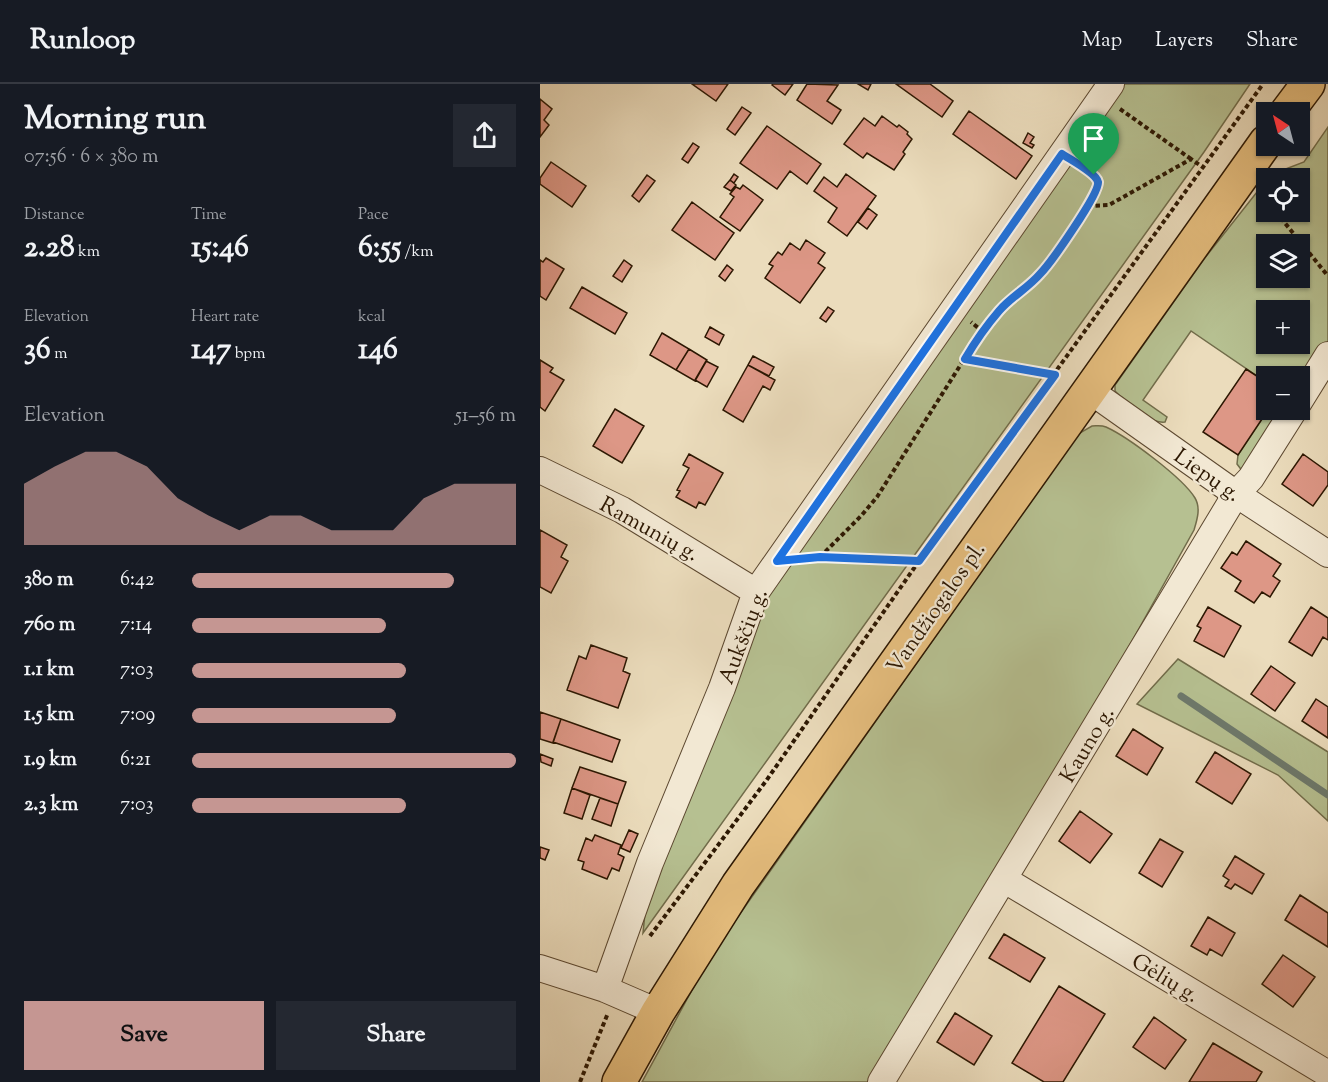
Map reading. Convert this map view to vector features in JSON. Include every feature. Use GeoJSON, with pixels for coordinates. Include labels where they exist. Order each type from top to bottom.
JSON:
{"type":"FeatureCollection","features":[{"type":"Feature","properties":{"kind":"main road"},"geometry":{"type":"LineString","coordinates":[[1294,102],[1308,84]]}},
{"type":"Feature","properties":{"kind":"main road","name":"Vandžiogalos pl."},"geometry":{"type":"LineString","coordinates":[[620,1082],[658,1012],[738,885],[798,799],[1089,390],[1278,156]]}},
{"type":"Feature","properties":{"kind":"street","name":"Aukščių g."},"geometry":{"type":"LineString","coordinates":[[611,991],[651,863],[722,688],[756,592],[1107,90]]}},
{"type":"Feature","properties":{"kind":"street"},"geometry":{"type":"LineString","coordinates":[[1310,384],[1328,355]]}},
{"type":"Feature","properties":{"kind":"street","name":"Liepų g."},"geometry":{"type":"LineString","coordinates":[[1089,390],[1236,494],[1328,554]]}},
{"type":"Feature","properties":{"kind":"street","name":"Kauno g."},"geometry":{"type":"LineString","coordinates":[[881,1082],[1236,494],[1251,478],[1288,420]]}},
{"type":"Feature","properties":{"kind":"street","name":"Ramunių g."},"geometry":{"type":"LineString","coordinates":[[540,470],[622,510],[756,592]]}},
{"type":"Feature","properties":{"kind":"street","name":"Gėlių g."},"geometry":{"type":"LineString","coordinates":[[1005,880],[1328,1074]]}},
{"type":"Feature","properties":{"kind":"street"},"geometry":{"type":"LineString","coordinates":[[540,968],[611,991],[658,1012]]}},
{"type":"Feature","properties":{"kind":"path"},"geometry":{"type":"LineString","coordinates":[[648,939],[765,781],[919,561],[1263,84]]}},
{"type":"Feature","properties":{"kind":"path"},"geometry":{"type":"LineString","coordinates":[[1107,90],[1204,168]]}},
{"type":"Feature","properties":{"kind":"path"},"geometry":{"type":"LineString","coordinates":[[820,557],[877,497],[982,331],[1001,308],[1042,273],[1088,206],[1098,188],[1098,181],[1094,175],[1062,154]]}},
{"type":"Feature","properties":{"kind":"path"},"geometry":{"type":"LineString","coordinates":[[1088,206],[1109,205],[1191,159]]}},
{"type":"Feature","properties":{"kind":"path"},"geometry":{"type":"LineString","coordinates":[[1284,222],[1328,276]]}},
{"type":"Feature","properties":{"kind":"path"},"geometry":{"type":"LineString","coordinates":[[954,309],[982,331]]}},
{"type":"Feature","properties":{"kind":"path"},"geometry":{"type":"LineString","coordinates":[[965,359],[1055,375]]}},
{"type":"Feature","properties":{"kind":"path"},"geometry":{"type":"LineString","coordinates":[[777,561],[820,557],[919,561]]}},
{"type":"Feature","properties":{"kind":"path"},"geometry":{"type":"LineString","coordinates":[[580,1082],[611,991]]}},
{"type":"Feature","properties":{"kind":"green space"},"geometry":{"type":"Polygon","coordinates":[[[1111,84],[1250,84],[1204,152],[643,933],[650,863],[756,592],[1111,84]]]}},
{"type":"Feature","properties":{"kind":"green space"},"geometry":{"type":"Polygon","coordinates":[[[1328,127],[1328,355],[1310,384],[1310,366],[1256,366],[1256,375],[1191,331],[1143,400],[1167,417],[1165,422],[1147,417],[1115,391],[1115,385],[1204,259],[1256,193],[1256,222],[1310,222],[1310,168],[1288,168],[1304,162],[1310,156],[1328,127]]]}},
{"type":"Feature","properties":{"kind":"green space"},"geometry":{"type":"Polygon","coordinates":[[[1261,420],[1286,420],[1243,472],[1237,464],[1238,455],[1261,420]]]}},
{"type":"Feature","properties":{"kind":"green space"},"geometry":{"type":"Polygon","coordinates":[[[1092,426],[1104,426],[1116,432],[1154,459],[1189,490],[1198,506],[1194,530],[1031,822],[868,1082],[642,1082],[711,955],[1078,434],[1092,426]]]}},
{"type":"Feature","properties":{"kind":"green space"},"geometry":{"type":"Polygon","coordinates":[[[1178,659],[1328,752],[1328,821],[1278,775],[1137,704],[1178,659]]]}},
{"type":"Feature","properties":{"kind":"building"},"geometry":{"type":"Polygon","coordinates":[[[692,84],[728,84],[716,101],[692,84]]]}},
{"type":"Feature","properties":{"kind":"building"},"geometry":{"type":"Polygon","coordinates":[[[773,84],[793,84],[785,95],[773,84]]]}},
{"type":"Feature","properties":{"kind":"building"},"geometry":{"type":"Polygon","coordinates":[[[807,84],[838,85],[827,101],[841,110],[832,124],[797,100],[807,84]]]}},
{"type":"Feature","properties":{"kind":"building"},"geometry":{"type":"Polygon","coordinates":[[[858,84],[871,84],[868,90],[858,84]]]}},
{"type":"Feature","properties":{"kind":"building"},"geometry":{"type":"Polygon","coordinates":[[[896,84],[930,84],[953,101],[942,117],[896,84]]]}},
{"type":"Feature","properties":{"kind":"building"},"geometry":{"type":"Polygon","coordinates":[[[540,99],[552,109],[544,120],[549,125],[540,137],[540,99]]]}},
{"type":"Feature","properties":{"kind":"building"},"geometry":{"type":"Polygon","coordinates":[[[742,107],[751,113],[735,135],[727,129],[742,107]]]}},
{"type":"Feature","properties":{"kind":"building"},"geometry":{"type":"Polygon","coordinates":[[[969,111],[1032,156],[1016,179],[953,134],[969,111]]]}},
{"type":"Feature","properties":{"kind":"building"},"geometry":{"type":"Polygon","coordinates":[[[882,116],[897,127],[899,125],[908,132],[907,134],[912,139],[894,170],[867,153],[863,158],[844,144],[864,118],[875,126],[882,116]]]}},
{"type":"Feature","properties":{"kind":"building"},"geometry":{"type":"Polygon","coordinates":[[[767,126],[821,164],[807,184],[790,171],[777,189],[740,163],[767,126]]]}},
{"type":"Feature","properties":{"kind":"building"},"geometry":{"type":"Polygon","coordinates":[[[1028,133],[1034,137],[1030,143],[1034,145],[1032,148],[1023,143],[1028,133]]]}},
{"type":"Feature","properties":{"kind":"building"},"geometry":{"type":"Polygon","coordinates":[[[693,143],[699,147],[688,163],[682,159],[693,143]]]}},
{"type":"Feature","properties":{"kind":"building"},"geometry":{"type":"Polygon","coordinates":[[[551,162],[586,186],[572,207],[540,184],[540,178],[551,162]]]}},
{"type":"Feature","properties":{"kind":"building"},"geometry":{"type":"Polygon","coordinates":[[[734,174],[738,177],[734,183],[730,180],[734,174]]]}},
{"type":"Feature","properties":{"kind":"building"},"geometry":{"type":"Polygon","coordinates":[[[846,174],[876,196],[847,236],[828,222],[837,208],[814,191],[824,177],[837,187],[846,174]]]}},
{"type":"Feature","properties":{"kind":"building"},"geometry":{"type":"Polygon","coordinates":[[[647,175],[655,181],[639,202],[632,196],[647,175]]]}},
{"type":"Feature","properties":{"kind":"building"},"geometry":{"type":"Polygon","coordinates":[[[730,180],[736,185],[731,191],[724,187],[730,180]]]}},
{"type":"Feature","properties":{"kind":"building"},"geometry":{"type":"Polygon","coordinates":[[[743,185],[763,200],[740,231],[720,217],[734,197],[730,194],[736,187],[740,189],[743,185]]]}},
{"type":"Feature","properties":{"kind":"building"},"geometry":{"type":"Polygon","coordinates":[[[692,202],[734,233],[715,260],[672,230],[692,202]]]}},
{"type":"Feature","properties":{"kind":"building"},"geometry":{"type":"Polygon","coordinates":[[[868,208],[877,215],[867,229],[858,222],[868,208]]]}},
{"type":"Feature","properties":{"kind":"building"},"geometry":{"type":"Polygon","coordinates":[[[806,240],[825,253],[818,263],[825,268],[800,303],[765,278],[773,266],[769,264],[778,252],[782,255],[790,243],[800,250],[806,240]]]}},
{"type":"Feature","properties":{"kind":"building"},"geometry":{"type":"Polygon","coordinates":[[[546,258],[564,269],[546,300],[540,296],[540,260],[543,262],[546,258]]]}},
{"type":"Feature","properties":{"kind":"building"},"geometry":{"type":"Polygon","coordinates":[[[624,260],[632,266],[622,282],[613,276],[624,260]]]}},
{"type":"Feature","properties":{"kind":"building"},"geometry":{"type":"Polygon","coordinates":[[[727,265],[733,270],[725,281],[719,276],[727,265]]]}},
{"type":"Feature","properties":{"kind":"building"},"geometry":{"type":"Polygon","coordinates":[[[582,287],[627,313],[615,334],[570,308],[582,287]]]}},
{"type":"Feature","properties":{"kind":"building"},"geometry":{"type":"Polygon","coordinates":[[[828,307],[834,311],[826,322],[820,318],[828,307]]]}},
{"type":"Feature","properties":{"kind":"building"},"geometry":{"type":"Polygon","coordinates":[[[710,327],[724,335],[719,345],[705,337],[710,327]]]}},
{"type":"Feature","properties":{"kind":"building"},"geometry":{"type":"Polygon","coordinates":[[[662,333],[689,349],[676,370],[650,355],[662,333]]]}},
{"type":"Feature","properties":{"kind":"building"},"geometry":{"type":"Polygon","coordinates":[[[689,349],[707,360],[695,381],[676,370],[689,349]]]}},
{"type":"Feature","properties":{"kind":"building"},"geometry":{"type":"Polygon","coordinates":[[[753,356],[774,367],[769,376],[748,365],[753,356]]]}},
{"type":"Feature","properties":{"kind":"building"},"geometry":{"type":"Polygon","coordinates":[[[540,360],[553,368],[550,372],[564,380],[545,411],[540,407],[540,360]]]}},
{"type":"Feature","properties":{"kind":"building"},"geometry":{"type":"Polygon","coordinates":[[[706,361],[718,367],[707,387],[695,380],[706,361]]]}},
{"type":"Feature","properties":{"kind":"building"},"geometry":{"type":"Polygon","coordinates":[[[748,365],[775,380],[770,390],[763,386],[743,422],[723,410],[748,365]]]}},
{"type":"Feature","properties":{"kind":"building"},"geometry":{"type":"Polygon","coordinates":[[[1246,369],[1256,376],[1256,420],[1261,420],[1238,455],[1203,432],[1246,369]]]}},
{"type":"Feature","properties":{"kind":"building"},"geometry":{"type":"Polygon","coordinates":[[[615,409],[644,426],[622,463],[593,446],[615,409]]]}},
{"type":"Feature","properties":{"kind":"building"},"geometry":{"type":"Polygon","coordinates":[[[689,454],[723,473],[705,505],[699,502],[696,508],[676,497],[680,491],[677,490],[689,468],[683,465],[689,454]]]}},
{"type":"Feature","properties":{"kind":"building"},"geometry":{"type":"Polygon","coordinates":[[[1303,454],[1328,472],[1328,485],[1313,506],[1282,484],[1303,454]]]}},
{"type":"Feature","properties":{"kind":"building"},"geometry":{"type":"Polygon","coordinates":[[[540,530],[567,545],[561,557],[568,561],[551,593],[540,587],[540,530]]]}},
{"type":"Feature","properties":{"kind":"building"},"geometry":{"type":"Polygon","coordinates":[[[1246,541],[1281,564],[1273,576],[1280,581],[1270,597],[1262,592],[1254,603],[1235,591],[1241,581],[1221,568],[1232,552],[1237,555],[1246,541]]]}},
{"type":"Feature","properties":{"kind":"building"},"geometry":{"type":"Polygon","coordinates":[[[1208,607],[1241,626],[1224,657],[1194,641],[1201,628],[1197,626],[1208,607]]]}},
{"type":"Feature","properties":{"kind":"building"},"geometry":{"type":"Polygon","coordinates":[[[1311,607],[1328,618],[1328,640],[1323,637],[1312,656],[1289,642],[1311,607]]]}},
{"type":"Feature","properties":{"kind":"building"},"geometry":{"type":"Polygon","coordinates":[[[591,645],[627,658],[623,671],[630,674],[618,708],[567,690],[579,656],[586,659],[591,645]]]}},
{"type":"Feature","properties":{"kind":"building"},"geometry":{"type":"Polygon","coordinates":[[[1271,666],[1295,683],[1275,711],[1251,694],[1271,666]]]}},
{"type":"Feature","properties":{"kind":"building"},"geometry":{"type":"Polygon","coordinates":[[[1316,699],[1328,707],[1328,738],[1302,721],[1316,699]]]}},
{"type":"Feature","properties":{"kind":"building"},"geometry":{"type":"Polygon","coordinates":[[[540,712],[561,719],[553,743],[540,739],[540,712]]]}},
{"type":"Feature","properties":{"kind":"building"},"geometry":{"type":"Polygon","coordinates":[[[561,719],[620,740],[612,762],[553,742],[561,719]]]}},
{"type":"Feature","properties":{"kind":"building"},"geometry":{"type":"Polygon","coordinates":[[[1133,729],[1163,748],[1147,775],[1116,756],[1133,729]]]}},
{"type":"Feature","properties":{"kind":"building"},"geometry":{"type":"Polygon","coordinates":[[[1215,752],[1251,774],[1232,804],[1196,782],[1215,752]]]}},
{"type":"Feature","properties":{"kind":"building"},"geometry":{"type":"Polygon","coordinates":[[[540,754],[553,759],[551,766],[541,762],[540,754]]]}},
{"type":"Feature","properties":{"kind":"building"},"geometry":{"type":"Polygon","coordinates":[[[580,767],[626,782],[618,804],[572,788],[580,767]]]}},
{"type":"Feature","properties":{"kind":"building"},"geometry":{"type":"Polygon","coordinates":[[[572,788],[590,795],[582,819],[564,813],[572,788]]]}},
{"type":"Feature","properties":{"kind":"building"},"geometry":{"type":"Polygon","coordinates":[[[600,798],[618,804],[611,826],[592,819],[600,798]]]}},
{"type":"Feature","properties":{"kind":"building"},"geometry":{"type":"Polygon","coordinates":[[[1080,811],[1112,834],[1090,863],[1059,841],[1080,811]]]}},
{"type":"Feature","properties":{"kind":"building"},"geometry":{"type":"Polygon","coordinates":[[[629,830],[638,834],[630,852],[621,848],[629,830]]]}},
{"type":"Feature","properties":{"kind":"building"},"geometry":{"type":"Polygon","coordinates":[[[595,835],[621,845],[618,854],[624,857],[619,871],[612,868],[607,879],[582,869],[584,862],[578,860],[586,838],[592,841],[595,835]]]}},
{"type":"Feature","properties":{"kind":"building"},"geometry":{"type":"Polygon","coordinates":[[[1160,839],[1183,852],[1162,887],[1139,873],[1160,839]]]}},
{"type":"Feature","properties":{"kind":"building"},"geometry":{"type":"Polygon","coordinates":[[[540,847],[549,850],[545,860],[540,858],[540,847]]]}},
{"type":"Feature","properties":{"kind":"building"},"geometry":{"type":"Polygon","coordinates":[[[1235,856],[1264,874],[1252,894],[1235,884],[1231,889],[1225,886],[1229,880],[1223,876],[1235,856]]]}},
{"type":"Feature","properties":{"kind":"building"},"geometry":{"type":"Polygon","coordinates":[[[1300,895],[1328,913],[1328,947],[1285,920],[1300,895]]]}},
{"type":"Feature","properties":{"kind":"building"},"geometry":{"type":"Polygon","coordinates":[[[1208,917],[1235,933],[1222,956],[1210,949],[1207,955],[1191,946],[1208,917]]]}},
{"type":"Feature","properties":{"kind":"building"},"geometry":{"type":"Polygon","coordinates":[[[1004,934],[1045,958],[1030,982],[989,958],[1004,934]]]}},
{"type":"Feature","properties":{"kind":"building"},"geometry":{"type":"Polygon","coordinates":[[[1283,955],[1315,977],[1293,1007],[1262,984],[1283,955]]]}},
{"type":"Feature","properties":{"kind":"building"},"geometry":{"type":"Polygon","coordinates":[[[1059,986],[1105,1014],[1063,1082],[1044,1082],[1012,1063],[1059,986]]]}},
{"type":"Feature","properties":{"kind":"building"},"geometry":{"type":"Polygon","coordinates":[[[955,1013],[992,1036],[974,1065],[937,1042],[955,1013]]]}},
{"type":"Feature","properties":{"kind":"building"},"geometry":{"type":"Polygon","coordinates":[[[1154,1017],[1186,1040],[1165,1069],[1133,1047],[1154,1017]]]}},
{"type":"Feature","properties":{"kind":"building"},"geometry":{"type":"Polygon","coordinates":[[[1213,1043],[1262,1072],[1256,1082],[1189,1082],[1213,1043]]]}},
{"type":"Feature","properties":{"kind":"waterway"},"geometry":{"type":"LineString","coordinates":[[1181,696],[1328,795]]}},
{"type":"Feature","properties":{"kind":"route"},"geometry":{"type":"LineString","coordinates":[[1062,154],[1094,175],[1098,181],[1098,188],[1049,264],[1033,282],[1001,308],[982,331],[965,359],[1055,375],[919,561],[820,557],[777,561],[1062,154]]}}]}
